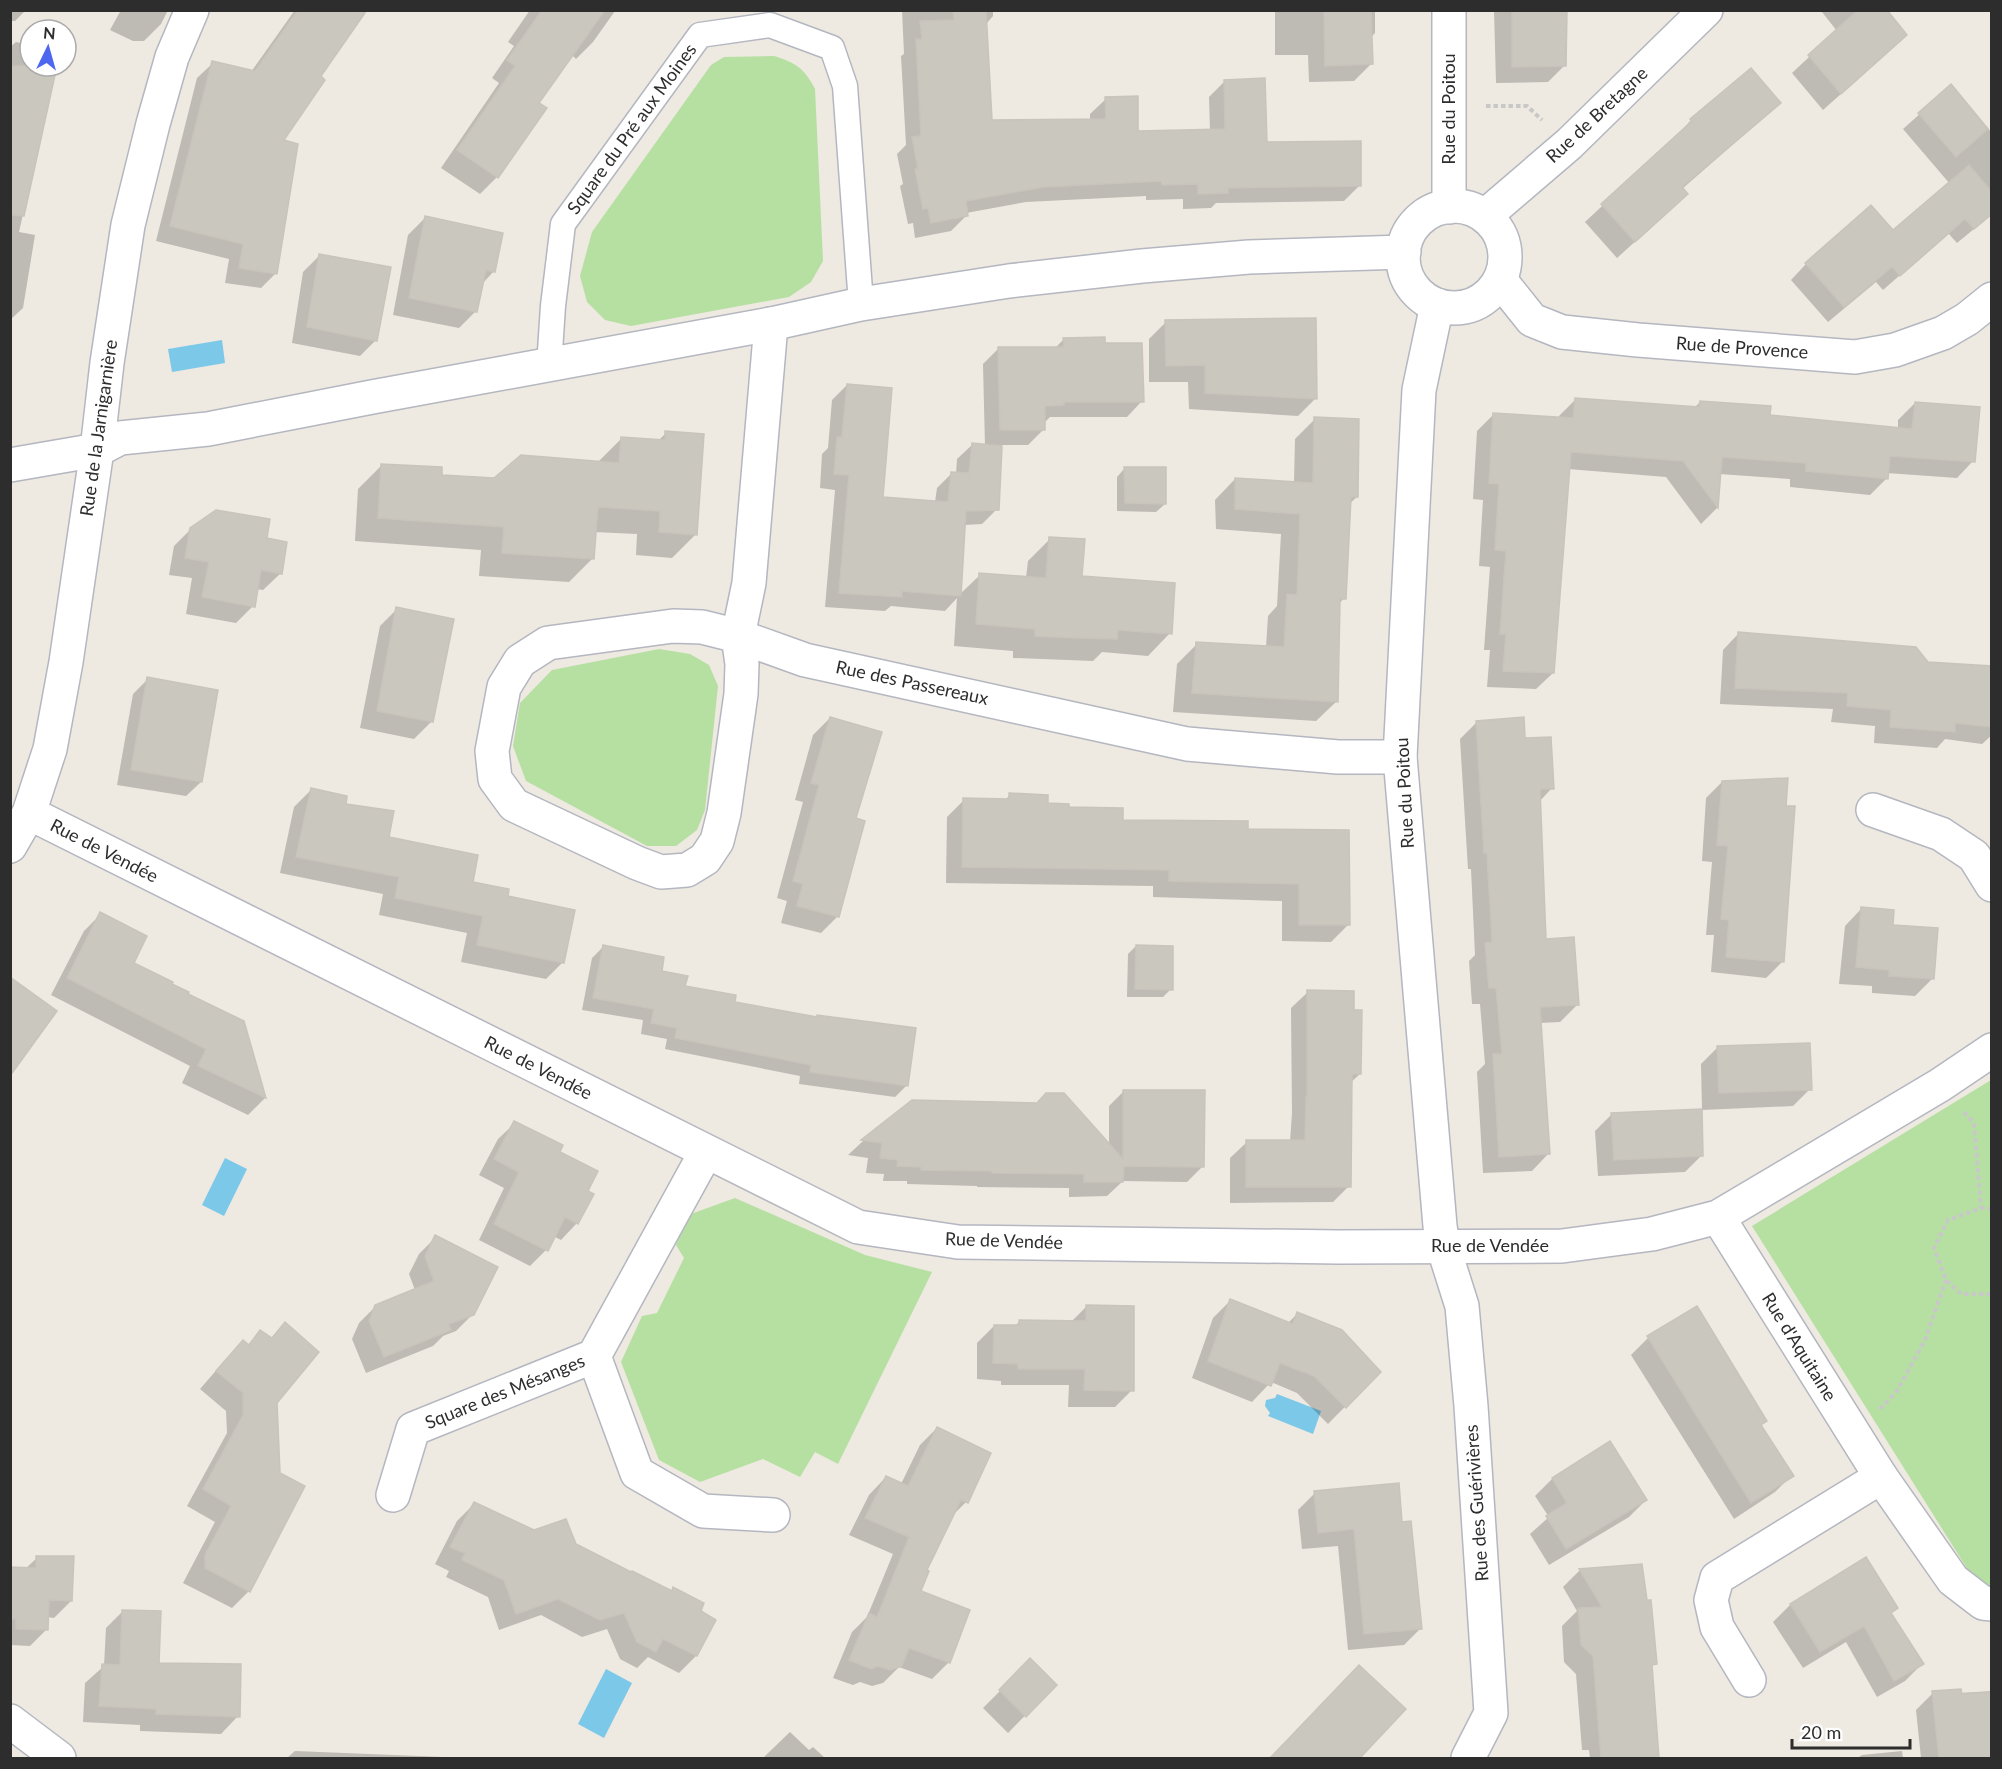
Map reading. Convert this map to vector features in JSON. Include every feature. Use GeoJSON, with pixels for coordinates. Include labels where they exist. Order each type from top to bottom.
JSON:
{"type":"FeatureCollection","features":[{"type":"Feature","properties":{"kind":"street","name":"Rue de la Jarnigarnière"},"geometry":{"type":"LineString","coordinates":[[10,846],[29,813],[50,749],[66,662],[128,225],[172,57],[192,10]]}},
{"type":"Feature","properties":{"kind":"street","name":"Rue du Poitou"},"geometry":{"type":"LineString","coordinates":[[1449,10],[1449,207]]}},
{"type":"Feature","properties":{"kind":"street","name":"Rue de Bretagne"},"geometry":{"type":"LineString","coordinates":[[1485,216],[1569,144],[1706,10]]}},
{"type":"Feature","properties":{"kind":"street"},"geometry":{"type":"LineString","coordinates":[[1449,207],[1465,207],[1485,216],[1496,228],[1503,242],[1505,257],[1500,280],[1484,298],[1469,306],[1453,308],[1437,305],[1423,296],[1411,284],[1405,269],[1404,252],[1410,232],[1418,221],[1429,213],[1449,207]]}},
{"type":"Feature","properties":{"kind":"street"},"geometry":{"type":"LineString","coordinates":[[10,465],[97,450],[120,438],[208,429],[771,324],[861,304],[1009,281],[1249,257],[1404,252]]}},
{"type":"Feature","properties":{"kind":"street","name":"Rue de Provence"},"geometry":{"type":"LineString","coordinates":[[1500,280],[1532,320],[1562,332],[1855,357],[1895,350],[1943,333],[1967,319],[1992,299]]}},
{"type":"Feature","properties":{"kind":"street","name":"Rue du Poitou"},"geometry":{"type":"LineString","coordinates":[[1437,305],[1419,390],[1400,757],[1443,1246]]}},
{"type":"Feature","properties":{"kind":"street"},"geometry":{"type":"LineString","coordinates":[[738,636],[749,583],[771,324]]}},
{"type":"Feature","properties":{"kind":"street","name":"Rue des Passereaux"},"geometry":{"type":"LineString","coordinates":[[738,636],[742,664],[741,694],[727,792],[717,841],[705,859],[687,870],[662,872],[638,863],[514,805],[495,779],[492,751],[504,687],[520,661],[548,643],[673,626],[702,627],[738,636],[805,660],[1187,744],[1338,757],[1400,757]]}},
{"type":"Feature","properties":{"kind":"street"},"geometry":{"type":"LineString","coordinates":[[1873,810],[1941,834],[1974,856],[1992,885]]}},
{"type":"Feature","properties":{"kind":"street","name":"Rue de Vendée"},"geometry":{"type":"LineString","coordinates":[[29,813],[858,1227],[958,1242],[1338,1247],[1562,1246],[1652,1234],[1718,1217],[1940,1085],[1992,1050]]}},
{"type":"Feature","properties":{"kind":"street","name":"Square des Mésanges"},"geometry":{"type":"LineString","coordinates":[[393,1495],[413,1429],[594,1356],[706,1152]]}},
{"type":"Feature","properties":{"kind":"street","name":"Rue d'Aquitaine"},"geometry":{"type":"LineString","coordinates":[[1718,1217],[1881,1477],[1953,1580],[1983,1603],[1992,1604]]}},
{"type":"Feature","properties":{"kind":"street","name":"Rue des Guérivières"},"geometry":{"type":"LineString","coordinates":[[1443,1246],[1462,1306],[1471,1406],[1491,1713],[1468,1758]]}},
{"type":"Feature","properties":{"kind":"street","name":"Square des Mésanges"},"geometry":{"type":"LineString","coordinates":[[594,1356],[637,1473],[703,1511],[773,1515]]}},
{"type":"Feature","properties":{"kind":"street"},"geometry":{"type":"LineString","coordinates":[[1749,1680],[1717,1627],[1711,1600],[1717,1578],[1881,1477]]}},
{"type":"Feature","properties":{"kind":"street"},"geometry":{"type":"LineString","coordinates":[[10,1721],[59,1758]]}},
{"type":"Feature","properties":{"kind":"lane","name":"Square du Pré aux Moines"},"geometry":{"type":"LineString","coordinates":[[549,366],[553,306],[563,224],[700,34],[770,25],[832,48],[845,86],[861,304]]}},
{"type":"Feature","properties":{"kind":"path"},"geometry":{"type":"LineString","coordinates":[[1449,107],[1527,106],[1569,144]]}},
{"type":"Feature","properties":{"kind":"path"},"geometry":{"type":"LineString","coordinates":[[1940,1085],[1974,1123],[1981,1208]]}},
{"type":"Feature","properties":{"kind":"path"},"geometry":{"type":"LineString","coordinates":[[1992,1209],[1981,1208],[1948,1220],[1934,1248],[1946,1280],[1961,1294],[1992,1294]]}},
{"type":"Feature","properties":{"kind":"path"},"geometry":{"type":"LineString","coordinates":[[1855,1436],[1898,1391],[1925,1340],[1946,1280]]}},
{"type":"Feature","properties":{"kind":"green space"},"geometry":{"type":"Polygon","coordinates":[[[774,56],[799,67],[815,89],[823,261],[811,282],[789,297],[631,326],[605,320],[587,302],[580,276],[592,232],[711,65],[724,57],[774,56]]]}},
{"type":"Feature","properties":{"kind":"green space"},"geometry":{"type":"Polygon","coordinates":[[[659,649],[690,654],[709,665],[718,686],[705,810],[697,830],[676,846],[647,846],[526,781],[513,746],[520,703],[552,670],[659,649]]]}},
{"type":"Feature","properties":{"kind":"green space"},"geometry":{"type":"Polygon","coordinates":[[[1991,1080],[1991,1593],[1983,1594],[1752,1226],[1991,1080]]]}},
{"type":"Feature","properties":{"kind":"green space"},"geometry":{"type":"Polygon","coordinates":[[[735,1198],[865,1255],[932,1272],[838,1464],[815,1452],[800,1477],[763,1459],[700,1482],[659,1460],[621,1362],[642,1316],[657,1313],[684,1258],[676,1245],[688,1215],[735,1198]]]}},
{"type":"Feature","properties":{"kind":"water"},"geometry":{"type":"Polygon","coordinates":[[[222,340],[225,363],[172,372],[168,349],[222,340]]]}},
{"type":"Feature","properties":{"kind":"water"},"geometry":{"type":"Polygon","coordinates":[[[225,1158],[247,1169],[224,1216],[202,1205],[225,1158]]]}},
{"type":"Feature","properties":{"kind":"water"},"geometry":{"type":"Polygon","coordinates":[[[1277,1394],[1321,1411],[1313,1434],[1268,1416],[1270,1413],[1265,1406],[1266,1400],[1275,1398],[1277,1394]]]}},
{"type":"Feature","properties":{"kind":"water"},"geometry":{"type":"Polygon","coordinates":[[[606,1669],[632,1683],[604,1738],[578,1724],[606,1669]]]}},
{"type":"Feature","properties":{"kind":"building"},"geometry":{"type":"Polygon","coordinates":[[[298,10],[367,10],[321,76],[325,80],[284,140],[298,144],[277,274],[239,268],[243,244],[170,226],[212,61],[255,71],[298,10]]]}},
{"type":"Feature","properties":{"kind":"building"},"geometry":{"type":"Polygon","coordinates":[[[542,10],[605,10],[539,103],[547,108],[498,178],[457,150],[515,66],[507,60],[542,10]]]}},
{"type":"Feature","properties":{"kind":"building"},"geometry":{"type":"Polygon","coordinates":[[[953,10],[986,10],[992,120],[1106,119],[1105,97],[1138,96],[1138,131],[1225,129],[1224,80],[1265,78],[1267,142],[1361,141],[1361,186],[1228,188],[1228,193],[1198,194],[1198,184],[1162,185],[1161,181],[1043,187],[966,201],[968,216],[931,223],[928,208],[923,209],[915,169],[918,169],[912,137],[921,136],[916,39],[922,39],[920,21],[954,20],[953,10]]]}},
{"type":"Feature","properties":{"kind":"building"},"geometry":{"type":"Polygon","coordinates":[[[1324,10],[1371,10],[1373,64],[1325,66],[1324,10]]]}},
{"type":"Feature","properties":{"kind":"building"},"geometry":{"type":"Polygon","coordinates":[[[1512,10],[1567,10],[1566,66],[1512,67],[1512,10]]]}},
{"type":"Feature","properties":{"kind":"building"},"geometry":{"type":"Polygon","coordinates":[[[1858,10],[1887,10],[1907,35],[1841,94],[1808,55],[1858,10]]]}},
{"type":"Feature","properties":{"kind":"building"},"geometry":{"type":"Polygon","coordinates":[[[10,66],[18,66],[18,78],[54,78],[24,216],[10,215],[10,66]]]}},
{"type":"Feature","properties":{"kind":"building"},"geometry":{"type":"Polygon","coordinates":[[[1751,68],[1781,103],[1682,187],[1688,194],[1635,242],[1601,204],[1692,121],[1690,119],[1751,68]]]}},
{"type":"Feature","properties":{"kind":"building"},"geometry":{"type":"Polygon","coordinates":[[[1951,84],[1988,129],[1956,157],[1918,113],[1951,84]]]}},
{"type":"Feature","properties":{"kind":"building"},"geometry":{"type":"Polygon","coordinates":[[[1969,165],[1992,192],[1992,214],[1974,229],[1965,219],[1900,276],[1892,267],[1844,307],[1805,263],[1871,205],[1893,230],[1969,165]]]}},
{"type":"Feature","properties":{"kind":"building"},"geometry":{"type":"Polygon","coordinates":[[[425,216],[503,233],[495,272],[486,270],[477,312],[409,298],[425,216]]]}},
{"type":"Feature","properties":{"kind":"building"},"geometry":{"type":"Polygon","coordinates":[[[319,254],[391,267],[377,341],[307,327],[319,254]]]}},
{"type":"Feature","properties":{"kind":"building"},"geometry":{"type":"Polygon","coordinates":[[[1316,318],[1317,399],[1205,393],[1205,365],[1166,366],[1165,320],[1316,318]]]}},
{"type":"Feature","properties":{"kind":"building"},"geometry":{"type":"Polygon","coordinates":[[[1105,337],[1105,343],[1142,343],[1144,402],[1064,402],[1064,405],[1045,406],[1045,430],[1000,430],[998,347],[1064,347],[1063,338],[1105,337]]]}},
{"type":"Feature","properties":{"kind":"building"},"geometry":{"type":"Polygon","coordinates":[[[847,384],[892,388],[883,497],[948,502],[951,472],[969,473],[972,443],[1002,446],[999,510],[966,511],[961,596],[902,591],[902,597],[839,593],[849,475],[834,474],[837,437],[842,437],[847,384]]]}},
{"type":"Feature","properties":{"kind":"building"},"geometry":{"type":"Polygon","coordinates":[[[1575,398],[1699,407],[1700,401],[1771,406],[1770,415],[1912,429],[1915,402],[1980,407],[1975,462],[1890,456],[1888,479],[1806,471],[1806,463],[1722,457],[1718,508],[1683,461],[1571,452],[1554,673],[1503,671],[1506,634],[1500,634],[1506,551],[1495,550],[1499,484],[1489,483],[1493,413],[1573,418],[1575,398]]]}},
{"type":"Feature","properties":{"kind":"building"},"geometry":{"type":"Polygon","coordinates":[[[1314,417],[1359,419],[1358,497],[1351,497],[1346,599],[1340,599],[1338,702],[1192,693],[1196,642],[1284,647],[1287,594],[1297,595],[1300,514],[1235,509],[1235,478],[1313,483],[1314,417]]]}},
{"type":"Feature","properties":{"kind":"building"},"geometry":{"type":"Polygon","coordinates":[[[665,431],[704,434],[697,535],[659,532],[660,511],[598,507],[594,559],[502,553],[504,527],[378,518],[381,464],[442,467],[442,475],[494,478],[521,455],[619,463],[621,437],[665,440],[665,431]]]}},
{"type":"Feature","properties":{"kind":"building"},"geometry":{"type":"Polygon","coordinates":[[[1124,467],[1166,467],[1166,504],[1125,503],[1124,467]]]}},
{"type":"Feature","properties":{"kind":"building"},"geometry":{"type":"Polygon","coordinates":[[[216,510],[270,519],[267,538],[287,542],[282,574],[261,570],[255,607],[202,597],[209,562],[185,558],[190,528],[216,510]]]}},
{"type":"Feature","properties":{"kind":"building"},"geometry":{"type":"Polygon","coordinates":[[[1049,537],[1085,539],[1082,576],[1175,583],[1172,634],[1118,630],[1117,639],[1035,636],[1035,629],[976,624],[979,573],[1046,578],[1049,537]]]}},
{"type":"Feature","properties":{"kind":"building"},"geometry":{"type":"Polygon","coordinates":[[[396,607],[454,619],[433,722],[377,711],[396,607]]]}},
{"type":"Feature","properties":{"kind":"building"},"geometry":{"type":"Polygon","coordinates":[[[1738,632],[1916,647],[1928,662],[1992,666],[1992,727],[1955,723],[1955,732],[1890,727],[1891,710],[1847,706],[1848,693],[1735,688],[1738,632]]]}},
{"type":"Feature","properties":{"kind":"building"},"geometry":{"type":"Polygon","coordinates":[[[147,677],[218,690],[202,782],[131,770],[147,677]]]}},
{"type":"Feature","properties":{"kind":"building"},"geometry":{"type":"Polygon","coordinates":[[[830,717],[882,732],[856,818],[865,821],[839,917],[797,906],[803,884],[793,881],[819,785],[811,783],[830,717]]]}},
{"type":"Feature","properties":{"kind":"building"},"geometry":{"type":"Polygon","coordinates":[[[1524,717],[1525,738],[1551,737],[1554,789],[1540,789],[1546,939],[1574,937],[1579,1005],[1540,1007],[1550,1154],[1499,1157],[1493,1054],[1502,1054],[1496,988],[1489,988],[1485,943],[1492,942],[1476,721],[1524,717]]]}},
{"type":"Feature","properties":{"kind":"building"},"geometry":{"type":"Polygon","coordinates":[[[1788,778],[1786,806],[1795,806],[1784,962],[1726,957],[1729,920],[1721,919],[1728,846],[1717,845],[1722,781],[1788,778]]]}},
{"type":"Feature","properties":{"kind":"building"},"geometry":{"type":"Polygon","coordinates":[[[311,788],[347,796],[346,804],[394,811],[389,837],[478,855],[473,882],[509,889],[508,896],[575,910],[564,963],[477,945],[483,916],[395,898],[399,877],[296,857],[311,788]]]}},
{"type":"Feature","properties":{"kind":"building"},"geometry":{"type":"Polygon","coordinates":[[[1009,793],[1048,795],[1048,803],[1069,804],[1069,807],[1123,808],[1123,820],[1248,821],[1248,829],[1349,830],[1350,925],[1299,925],[1299,884],[1169,881],[1169,870],[962,867],[963,798],[1009,799],[1009,793]]]}},
{"type":"Feature","properties":{"kind":"building"},"geometry":{"type":"Polygon","coordinates":[[[1861,907],[1894,910],[1893,925],[1938,928],[1934,979],[1889,976],[1889,970],[1856,967],[1861,907]]]}},
{"type":"Feature","properties":{"kind":"building"},"geometry":{"type":"Polygon","coordinates":[[[100,912],[147,936],[134,963],[173,982],[172,984],[189,992],[188,994],[244,1021],[266,1098],[198,1066],[206,1049],[67,978],[100,912]]]}},
{"type":"Feature","properties":{"kind":"building"},"geometry":{"type":"Polygon","coordinates":[[[603,945],[664,957],[662,971],[688,976],[685,986],[736,995],[735,1002],[817,1017],[817,1015],[916,1028],[908,1086],[810,1072],[811,1065],[675,1038],[677,1028],[651,1023],[654,1009],[593,998],[603,945]]]}},
{"type":"Feature","properties":{"kind":"building"},"geometry":{"type":"Polygon","coordinates":[[[1136,945],[1173,946],[1173,990],[1135,989],[1136,945]]]}},
{"type":"Feature","properties":{"kind":"building"},"geometry":{"type":"Polygon","coordinates":[[[10,977],[57,1011],[10,1076],[10,977]]]}},
{"type":"Feature","properties":{"kind":"building"},"geometry":{"type":"Polygon","coordinates":[[[1307,990],[1354,991],[1354,1010],[1362,1010],[1361,1074],[1352,1074],[1351,1187],[1246,1187],[1246,1140],[1305,1140],[1307,990]]]}},
{"type":"Feature","properties":{"kind":"building"},"geometry":{"type":"Polygon","coordinates":[[[1810,1043],[1812,1090],[1719,1093],[1717,1046],[1810,1043]]]}},
{"type":"Feature","properties":{"kind":"building"},"geometry":{"type":"Polygon","coordinates":[[[1123,1090],[1205,1090],[1204,1167],[1124,1166],[1123,1182],[1084,1182],[1084,1174],[921,1170],[921,1167],[897,1166],[898,1160],[880,1158],[882,1143],[861,1140],[912,1100],[1037,1103],[1046,1093],[1064,1093],[1123,1159],[1123,1090]]]}},
{"type":"Feature","properties":{"kind":"building"},"geometry":{"type":"Polygon","coordinates":[[[1702,1109],[1703,1156],[1614,1160],[1611,1113],[1702,1109]]]}},
{"type":"Feature","properties":{"kind":"building"},"geometry":{"type":"Polygon","coordinates":[[[514,1121],[563,1145],[560,1152],[598,1171],[588,1191],[594,1194],[578,1224],[565,1217],[548,1251],[494,1224],[519,1172],[494,1159],[514,1121]]]}},
{"type":"Feature","properties":{"kind":"building"},"geometry":{"type":"Polygon","coordinates":[[[435,1235],[498,1267],[474,1315],[449,1324],[451,1330],[384,1357],[369,1321],[375,1305],[434,1281],[425,1256],[435,1235]]]}},
{"type":"Feature","properties":{"kind":"building"},"geometry":{"type":"Polygon","coordinates":[[[1230,1299],[1293,1324],[1297,1312],[1342,1330],[1381,1372],[1346,1408],[1314,1376],[1280,1363],[1271,1386],[1208,1361],[1230,1299]]]}},
{"type":"Feature","properties":{"kind":"building"},"geometry":{"type":"Polygon","coordinates":[[[1086,1305],[1134,1306],[1134,1391],[1084,1390],[1085,1369],[1018,1369],[1018,1364],[993,1363],[994,1325],[1019,1325],[1019,1320],[1086,1321],[1086,1305]]]}},
{"type":"Feature","properties":{"kind":"building"},"geometry":{"type":"Polygon","coordinates":[[[1697,1306],[1767,1421],[1761,1425],[1794,1476],[1751,1503],[1647,1336],[1697,1306]]]}},
{"type":"Feature","properties":{"kind":"building"},"geometry":{"type":"Polygon","coordinates":[[[285,1322],[319,1352],[277,1403],[280,1473],[305,1486],[250,1592],[205,1568],[205,1555],[231,1506],[203,1489],[243,1415],[243,1393],[216,1371],[243,1340],[249,1345],[260,1330],[272,1338],[285,1322]]]}},
{"type":"Feature","properties":{"kind":"building"},"geometry":{"type":"Polygon","coordinates":[[[937,1427],[991,1453],[968,1503],[961,1500],[927,1570],[929,1571],[921,1591],[970,1610],[950,1663],[909,1648],[902,1666],[890,1670],[878,1666],[871,1669],[849,1660],[869,1613],[877,1617],[909,1537],[865,1518],[886,1476],[908,1486],[937,1427]]]}},
{"type":"Feature","properties":{"kind":"building"},"geometry":{"type":"Polygon","coordinates":[[[1610,1441],[1647,1500],[1566,1549],[1546,1516],[1567,1503],[1552,1478],[1610,1441]]]}},
{"type":"Feature","properties":{"kind":"building"},"geometry":{"type":"Polygon","coordinates":[[[1399,1483],[1402,1522],[1411,1521],[1422,1629],[1364,1634],[1354,1529],[1318,1533],[1314,1491],[1399,1483]]]}},
{"type":"Feature","properties":{"kind":"building"},"geometry":{"type":"Polygon","coordinates":[[[474,1502],[534,1530],[566,1519],[576,1544],[672,1591],[673,1587],[704,1603],[701,1611],[716,1620],[697,1656],[663,1639],[656,1652],[637,1642],[624,1613],[600,1620],[558,1599],[516,1614],[504,1580],[462,1560],[465,1553],[450,1547],[474,1502]]]}},
{"type":"Feature","properties":{"kind":"building"},"geometry":{"type":"Polygon","coordinates":[[[36,1556],[74,1556],[72,1601],[49,1600],[48,1630],[16,1629],[16,1619],[10,1619],[10,1567],[36,1568],[36,1556]]]}},
{"type":"Feature","properties":{"kind":"building"},"geometry":{"type":"Polygon","coordinates":[[[1866,1557],[1898,1608],[1891,1613],[1924,1664],[1894,1681],[1864,1626],[1820,1652],[1790,1604],[1866,1557]]]}},
{"type":"Feature","properties":{"kind":"building"},"geometry":{"type":"Polygon","coordinates":[[[1642,1564],[1647,1600],[1651,1600],[1657,1664],[1652,1665],[1659,1758],[1601,1758],[1593,1656],[1581,1645],[1578,1608],[1602,1607],[1579,1569],[1642,1564]]]}},
{"type":"Feature","properties":{"kind":"building"},"geometry":{"type":"Polygon","coordinates":[[[122,1610],[161,1611],[159,1663],[241,1664],[240,1717],[156,1714],[156,1709],[99,1706],[102,1664],[120,1665],[122,1610]]]}},
{"type":"Feature","properties":{"kind":"building"},"geometry":{"type":"Polygon","coordinates":[[[1030,1658],[1057,1685],[1026,1717],[999,1690],[1030,1658]]]}},
{"type":"Feature","properties":{"kind":"building"},"geometry":{"type":"Polygon","coordinates":[[[1359,1665],[1406,1709],[1360,1758],[1270,1758],[1359,1665]]]}},
{"type":"Feature","properties":{"kind":"building"},"geometry":{"type":"Polygon","coordinates":[[[1961,1689],[1962,1694],[1992,1692],[1992,1758],[1939,1758],[1932,1691],[1961,1689]]]}}]}
